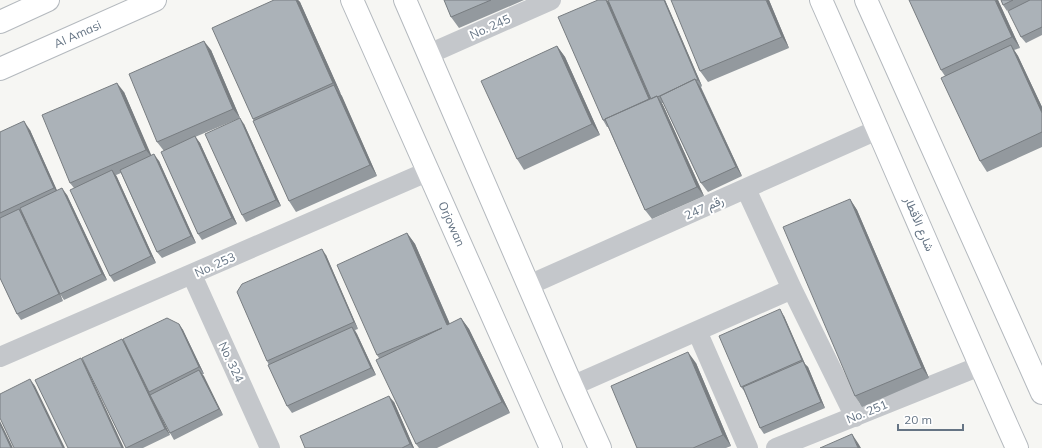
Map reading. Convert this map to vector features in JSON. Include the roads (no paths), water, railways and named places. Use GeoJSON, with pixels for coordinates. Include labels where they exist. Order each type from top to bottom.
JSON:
{"type":"FeatureCollection","features":[{"type":"Feature","properties":{"kind":"street"},"geometry":{"type":"LineString","coordinates":[[0,22],[48,0]]}},
{"type":"Feature","properties":{"kind":"street","name":"Al Amasi"},"geometry":{"type":"LineString","coordinates":[[0,69],[155,0]]}},
{"type":"Feature","properties":{"kind":"street","name":"Orjowan"},"geometry":{"type":"LineString","coordinates":[[352,0],[551,448]]}},
{"type":"Feature","properties":{"kind":"street"},"geometry":{"type":"LineString","coordinates":[[405,0],[600,448]]}},
{"type":"Feature","properties":{"kind":"street","name":"No. 245"},"geometry":{"type":"LineString","coordinates":[[429,54],[551,0]]}},
{"type":"Feature","properties":{"kind":"street","name":"شارع الأقطار"},"geometry":{"type":"LineString","coordinates":[[821,0],[879,129],[980,366],[1017,448]]}},
{"type":"Feature","properties":{"kind":"street"},"geometry":{"type":"LineString","coordinates":[[866,0],[1042,393]]}},
{"type":"Feature","properties":{"kind":"street","name":"رقم 247"},"geometry":{"type":"LineString","coordinates":[[529,285],[879,129]]}},
{"type":"Feature","properties":{"kind":"street","name":"No. 253"},"geometry":{"type":"LineString","coordinates":[[0,357],[429,171]]}},
{"type":"Feature","properties":{"kind":"street"},"geometry":{"type":"LineString","coordinates":[[746,189],[792,289],[855,417]]}},
{"type":"Feature","properties":{"kind":"street","name":"No. 324"},"geometry":{"type":"LineString","coordinates":[[192,275],[270,448]]}},
{"type":"Feature","properties":{"kind":"street"},"geometry":{"type":"LineString","coordinates":[[572,386],[792,289]]}},
{"type":"Feature","properties":{"kind":"street"},"geometry":{"type":"LineString","coordinates":[[697,331],[748,448]]}},
{"type":"Feature","properties":{"kind":"street","name":"No. 251"},"geometry":{"type":"LineString","coordinates":[[776,448],[980,366]]}}]}
